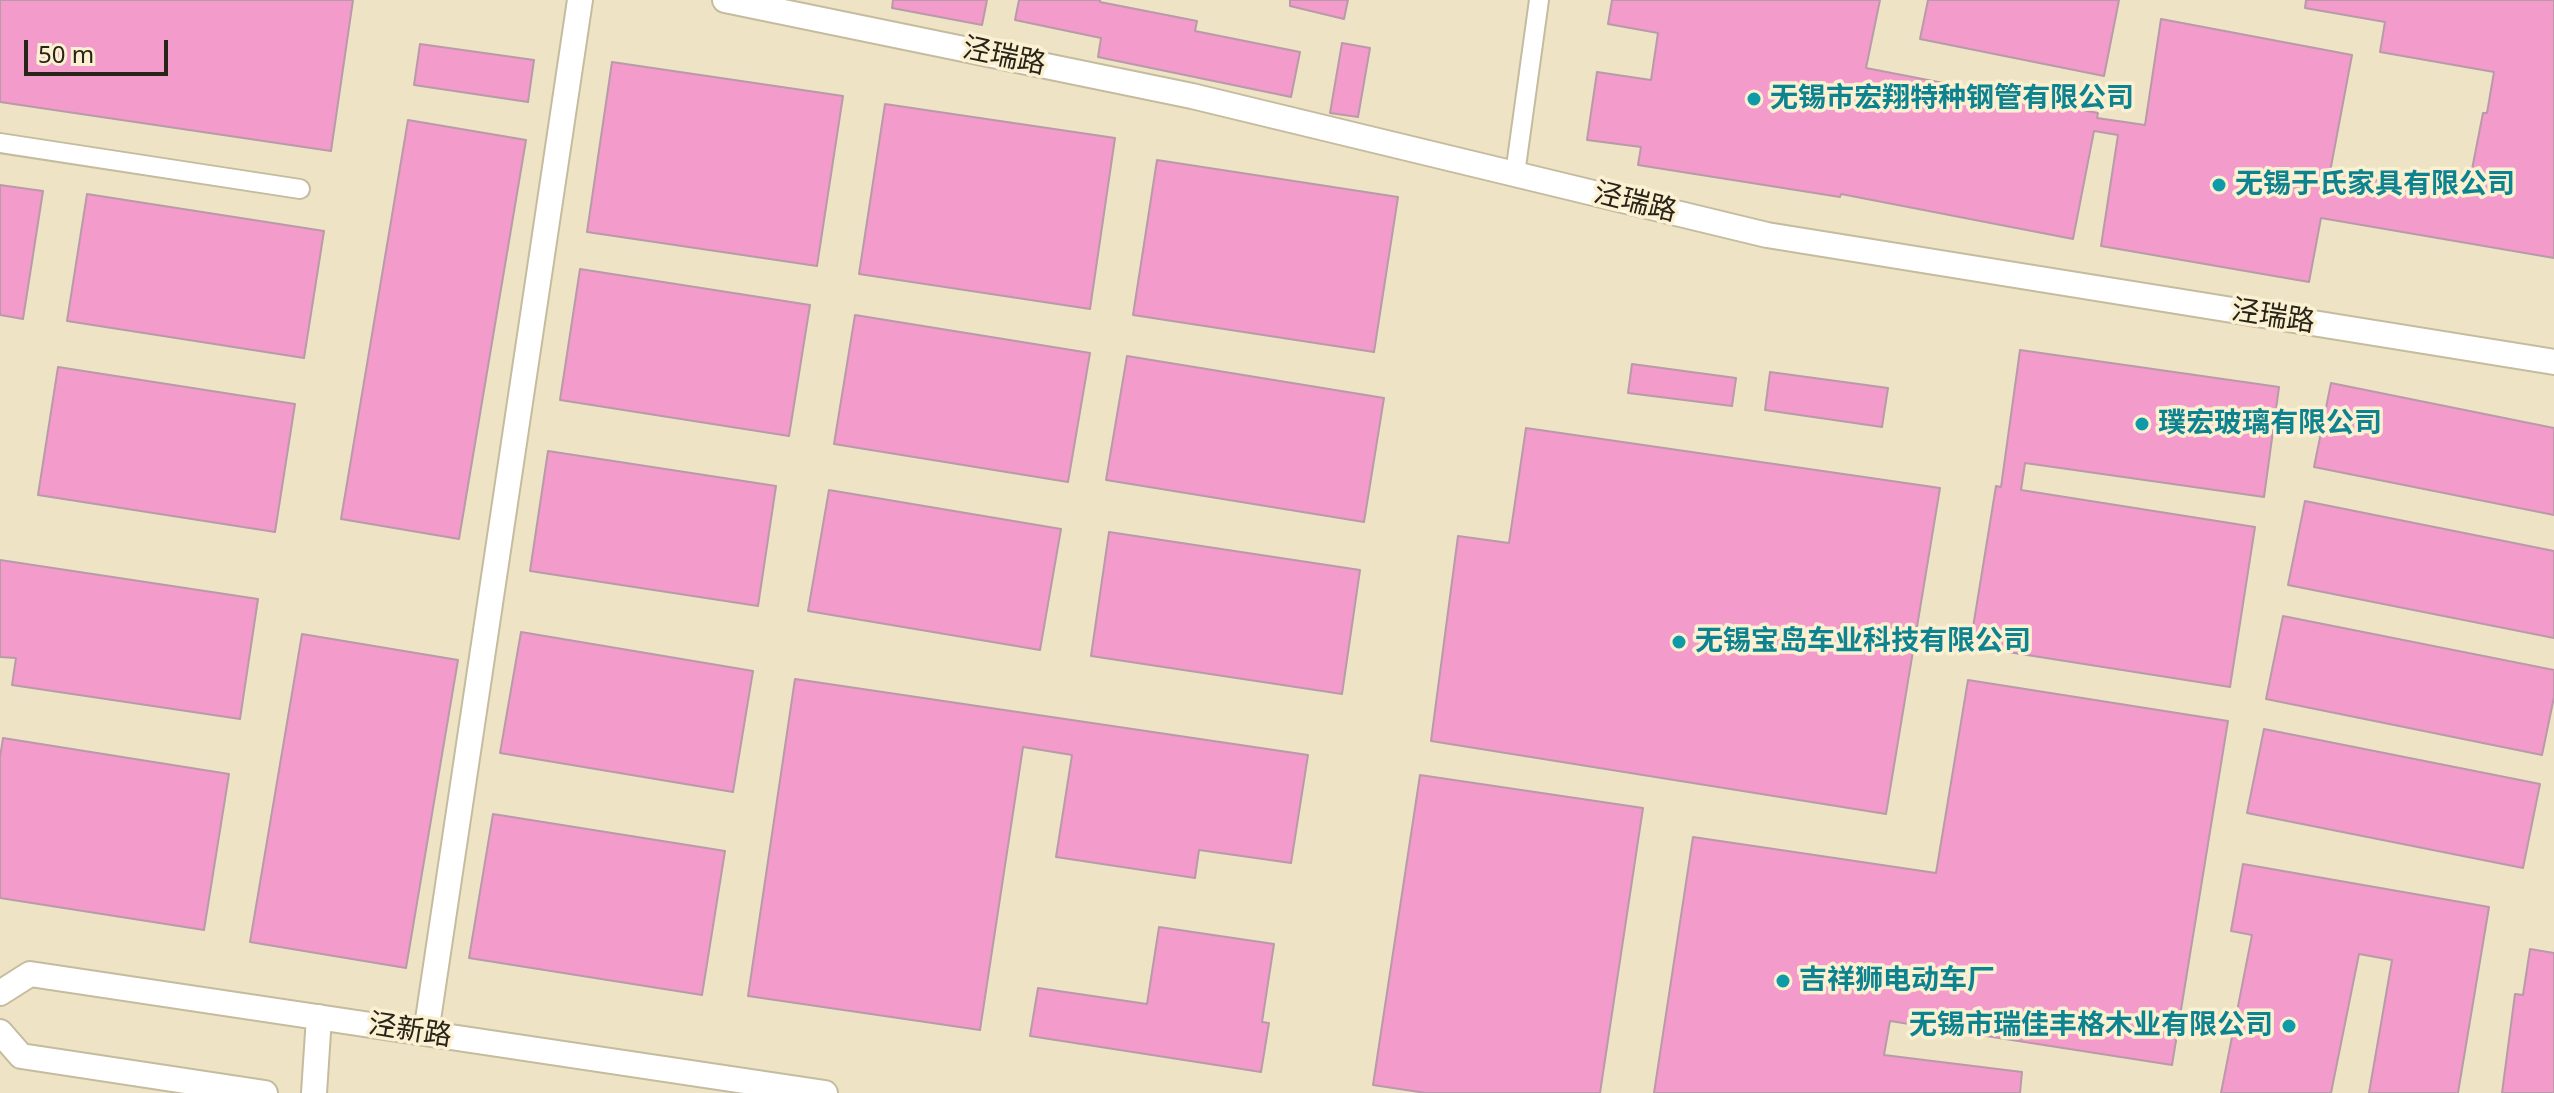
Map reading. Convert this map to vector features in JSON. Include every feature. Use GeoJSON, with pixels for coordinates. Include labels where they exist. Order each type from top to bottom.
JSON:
{"type":"FeatureCollection","features":[{"type":"Feature","properties":{"kind":"street"},"geometry":{"type":"LineString","coordinates":[[426,1033],[580,0]]}},
{"type":"Feature","properties":{"kind":"street","name":"泾瑞路"},"geometry":{"type":"LineString","coordinates":[[725,0],[1192,96],[1767,235],[2554,362]]}},
{"type":"Feature","properties":{"kind":"street"},"geometry":{"type":"LineString","coordinates":[[1515,174],[1539,0]]}},
{"type":"Feature","properties":{"kind":"street"},"geometry":{"type":"LineString","coordinates":[[0,143],[300,189]]}},
{"type":"Feature","properties":{"kind":"street","name":"泾新路"},"geometry":{"type":"LineString","coordinates":[[0,993],[30,974],[825,1093]]}},
{"type":"Feature","properties":{"kind":"street"},"geometry":{"type":"LineString","coordinates":[[314,1093],[319,1017]]}},
{"type":"Feature","properties":{"kind":"street"},"geometry":{"type":"LineString","coordinates":[[0,1032],[21,1056],[265,1093]]}},
{"type":"Feature","properties":{"kind":"building"},"geometry":{"type":"Polygon","coordinates":[[[0,0],[353,0],[331,151],[0,102],[0,0]]]}},
{"type":"Feature","properties":{"kind":"building"},"geometry":{"type":"Polygon","coordinates":[[[893,0],[987,0],[982,25],[892,8],[893,0]]]}},
{"type":"Feature","properties":{"kind":"building"},"geometry":{"type":"Polygon","coordinates":[[[1019,0],[1100,0],[1197,21],[1195,31],[1300,52],[1291,97],[1098,57],[1101,38],[1015,20],[1019,0]]]}},
{"type":"Feature","properties":{"kind":"building"},"geometry":{"type":"Polygon","coordinates":[[[1290,0],[1348,0],[1344,19],[1290,6],[1290,0]]]}},
{"type":"Feature","properties":{"kind":"building"},"geometry":{"type":"Polygon","coordinates":[[[1612,0],[1880,0],[1866,68],[2098,113],[2097,118],[2145,125],[2161,19],[2352,55],[2330,172],[2467,195],[2494,72],[2380,52],[2385,22],[2305,8],[2306,0],[2554,0],[2554,258],[2321,218],[2309,282],[2101,246],[2118,135],[2094,131],[2073,239],[1841,194],[1840,197],[1638,165],[1641,147],[1587,140],[1597,72],[1651,80],[1658,33],[1608,24],[1612,0]]]}},
{"type":"Feature","properties":{"kind":"building"},"geometry":{"type":"Polygon","coordinates":[[[1928,0],[2119,0],[2104,76],[1920,39],[1928,0]]]}},
{"type":"Feature","properties":{"kind":"building"},"geometry":{"type":"Polygon","coordinates":[[[1342,43],[1370,48],[1358,117],[1330,113],[1342,43]]]}},
{"type":"Feature","properties":{"kind":"building"},"geometry":{"type":"Polygon","coordinates":[[[420,44],[534,60],[528,102],[414,85],[420,44]]]}},
{"type":"Feature","properties":{"kind":"building"},"geometry":{"type":"Polygon","coordinates":[[[612,62],[843,96],[817,266],[587,232],[612,62]]]}},
{"type":"Feature","properties":{"kind":"building"},"geometry":{"type":"Polygon","coordinates":[[[885,104],[1115,138],[1090,309],[859,274],[885,104]]]}},
{"type":"Feature","properties":{"kind":"building"},"geometry":{"type":"Polygon","coordinates":[[[408,120],[526,140],[459,539],[341,519],[408,120]]]}},
{"type":"Feature","properties":{"kind":"building"},"geometry":{"type":"Polygon","coordinates":[[[1157,160],[1398,197],[1374,352],[1133,315],[1157,160]]]}},
{"type":"Feature","properties":{"kind":"building"},"geometry":{"type":"Polygon","coordinates":[[[0,185],[43,191],[23,319],[0,315],[0,185]]]}},
{"type":"Feature","properties":{"kind":"building"},"geometry":{"type":"Polygon","coordinates":[[[87,194],[324,231],[304,358],[67,321],[87,194]]]}},
{"type":"Feature","properties":{"kind":"building"},"geometry":{"type":"Polygon","coordinates":[[[580,269],[810,305],[789,436],[560,400],[580,269]]]}},
{"type":"Feature","properties":{"kind":"building"},"geometry":{"type":"Polygon","coordinates":[[[855,315],[1090,353],[1068,482],[834,444],[855,315]]]}},
{"type":"Feature","properties":{"kind":"building"},"geometry":{"type":"Polygon","coordinates":[[[2020,350],[2279,387],[2264,497],[2025,463],[2021,490],[2255,527],[2230,687],[1970,646],[1996,486],[2001,487],[2020,350]]]}},
{"type":"Feature","properties":{"kind":"building"},"geometry":{"type":"Polygon","coordinates":[[[1127,356],[1384,398],[1364,522],[1106,480],[1127,356]]]}},
{"type":"Feature","properties":{"kind":"building"},"geometry":{"type":"Polygon","coordinates":[[[1632,364],[1736,378],[1732,406],[1628,393],[1632,364]]]}},
{"type":"Feature","properties":{"kind":"building"},"geometry":{"type":"Polygon","coordinates":[[[58,367],[295,404],[275,532],[38,495],[58,367]]]}},
{"type":"Feature","properties":{"kind":"building"},"geometry":{"type":"Polygon","coordinates":[[[1770,372],[1888,388],[1882,427],[1765,410],[1770,372]]]}},
{"type":"Feature","properties":{"kind":"building"},"geometry":{"type":"Polygon","coordinates":[[[2331,383],[2554,428],[2554,515],[2314,467],[2331,383]]]}},
{"type":"Feature","properties":{"kind":"building","name":"无锡宝岛车业科技有限公司"},"geometry":{"type":"Polygon","coordinates":[[[1526,428],[1940,488],[1886,814],[1431,741],[1458,536],[1509,543],[1526,428]]]}},
{"type":"Feature","properties":{"kind":"building"},"geometry":{"type":"Polygon","coordinates":[[[548,451],[776,486],[758,606],[530,571],[548,451]]]}},
{"type":"Feature","properties":{"kind":"building"},"geometry":{"type":"Polygon","coordinates":[[[829,490],[1061,529],[1040,650],[808,611],[829,490]]]}},
{"type":"Feature","properties":{"kind":"building"},"geometry":{"type":"Polygon","coordinates":[[[2305,501],[2554,551],[2554,638],[2288,585],[2305,501]]]}},
{"type":"Feature","properties":{"kind":"building"},"geometry":{"type":"Polygon","coordinates":[[[1109,532],[1360,570],[1342,694],[1091,656],[1109,532]]]}},
{"type":"Feature","properties":{"kind":"building"},"geometry":{"type":"Polygon","coordinates":[[[0,560],[258,599],[240,719],[12,685],[16,658],[0,657],[0,560]]]}},
{"type":"Feature","properties":{"kind":"building"},"geometry":{"type":"Polygon","coordinates":[[[2283,616],[2554,670],[2554,697],[2542,755],[2266,699],[2283,616]]]}},
{"type":"Feature","properties":{"kind":"building"},"geometry":{"type":"Polygon","coordinates":[[[521,632],[753,671],[733,792],[500,753],[521,632]]]}},
{"type":"Feature","properties":{"kind":"building"},"geometry":{"type":"Polygon","coordinates":[[[302,634],[458,660],[406,968],[250,942],[302,634]]]}},
{"type":"Feature","properties":{"kind":"building"},"geometry":{"type":"Polygon","coordinates":[[[795,679],[1308,755],[1291,863],[1199,850],[1195,878],[1056,857],[1072,755],[1023,747],[980,1030],[748,996],[795,679]]]}},
{"type":"Feature","properties":{"kind":"building"},"geometry":{"type":"Polygon","coordinates":[[[1968,680],[2228,721],[2172,1065],[1890,1021],[1884,1055],[2022,1072],[2020,1093],[1654,1093],[1693,837],[1936,873],[1968,680]]]}},
{"type":"Feature","properties":{"kind":"building"},"geometry":{"type":"Polygon","coordinates":[[[2264,729],[2540,784],[2523,868],[2247,813],[2264,729]]]}},
{"type":"Feature","properties":{"kind":"building"},"geometry":{"type":"Polygon","coordinates":[[[3,738],[229,774],[204,930],[0,898],[0,757],[3,738]]]}},
{"type":"Feature","properties":{"kind":"building"},"geometry":{"type":"Polygon","coordinates":[[[1420,775],[1643,808],[1600,1093],[1426,1093],[1373,1085],[1420,775]]]}},
{"type":"Feature","properties":{"kind":"building"},"geometry":{"type":"Polygon","coordinates":[[[493,814],[725,851],[702,995],[469,958],[493,814]]]}},
{"type":"Feature","properties":{"kind":"building"},"geometry":{"type":"Polygon","coordinates":[[[2243,864],[2489,907],[2458,1093],[2369,1093],[2392,960],[2359,954],[2331,1093],[2221,1093],[2252,935],[2231,931],[2243,864]]]}},
{"type":"Feature","properties":{"kind":"building"},"geometry":{"type":"Polygon","coordinates":[[[1159,927],[1274,944],[1262,1022],[1269,1023],[1261,1072],[1030,1036],[1038,988],[1147,1004],[1159,927]]]}},
{"type":"Feature","properties":{"kind":"building"},"geometry":{"type":"Polygon","coordinates":[[[2530,949],[2554,953],[2554,1093],[2502,1093],[2515,994],[2523,995],[2530,949]]]}},
{"type":"Feature","properties":{"kind":"place","name":"无锡市宏翔特种钢管有限公司"},"geometry":{"type":"Point","coordinates":[1754,99]}},
{"type":"Feature","properties":{"kind":"place","name":"无锡于氏家具有限公司"},"geometry":{"type":"Point","coordinates":[2219,185]}},
{"type":"Feature","properties":{"kind":"place","name":"璞宏玻璃有限公司"},"geometry":{"type":"Point","coordinates":[2142,424]}},
{"type":"Feature","properties":{"kind":"place","name":"无锡宝岛车业科技有限公司"},"geometry":{"type":"Point","coordinates":[1679,642]}},
{"type":"Feature","properties":{"kind":"place","name":"吉祥狮电动车厂"},"geometry":{"type":"Point","coordinates":[1783,981]}},
{"type":"Feature","properties":{"kind":"place","name":"无锡市瑞佳丰格木业有限公司"},"geometry":{"type":"Point","coordinates":[2289,1026]}}]}
